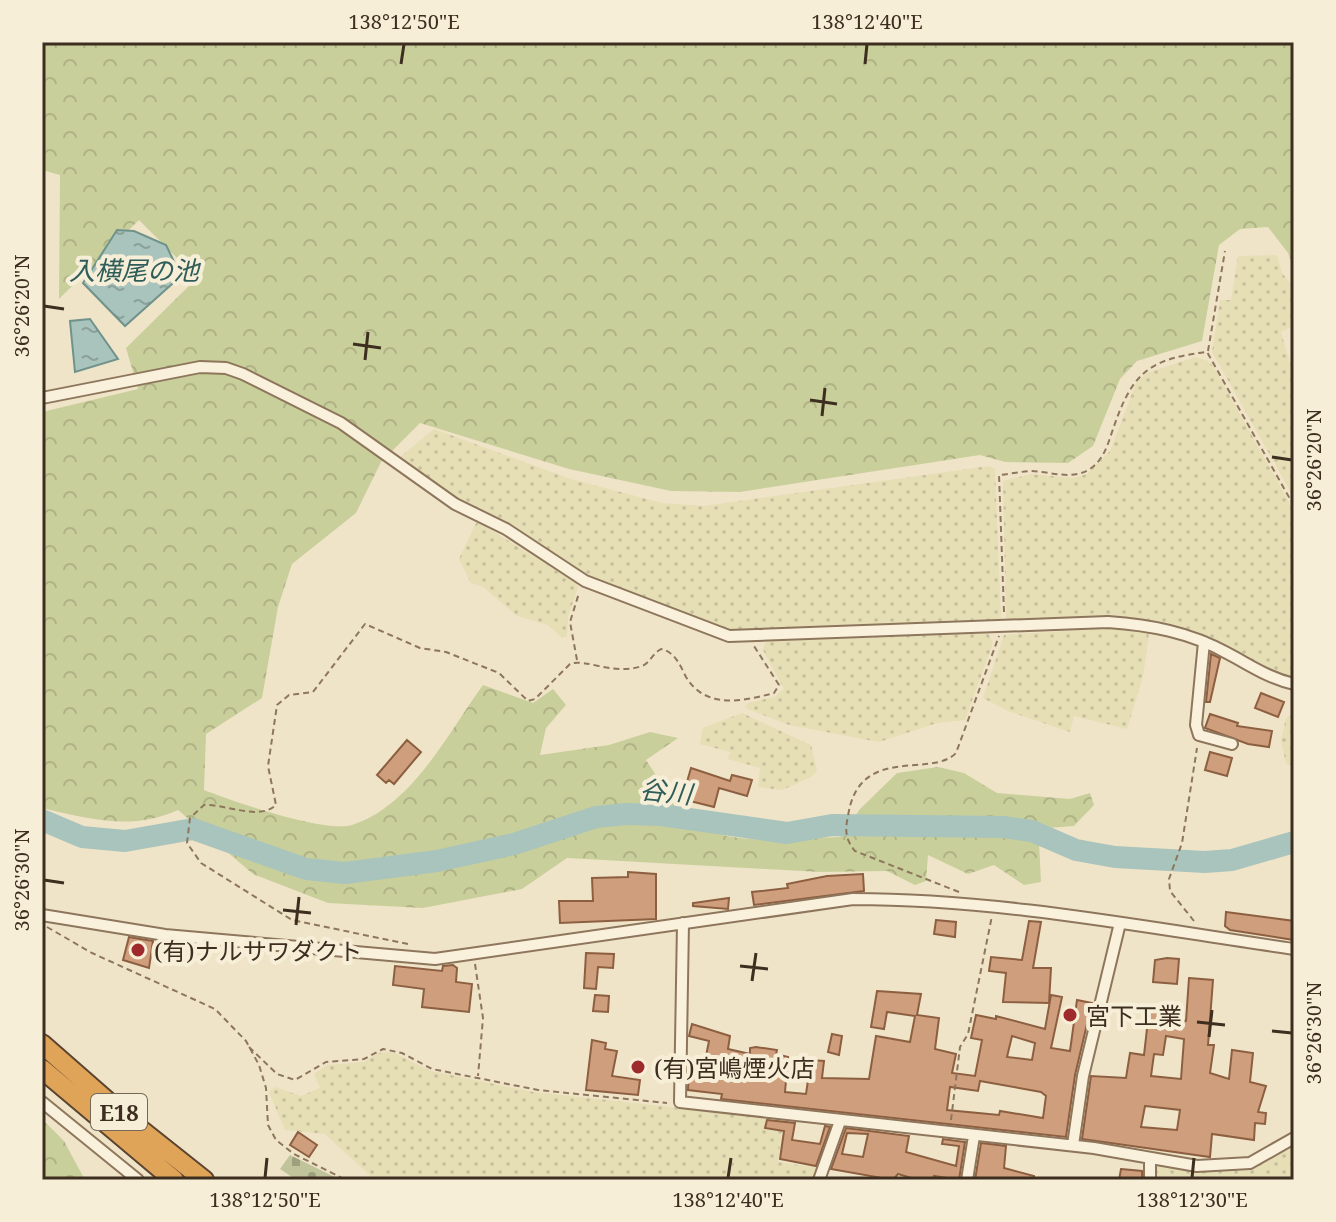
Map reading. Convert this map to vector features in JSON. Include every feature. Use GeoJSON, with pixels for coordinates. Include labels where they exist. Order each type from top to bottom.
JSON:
{"type":"FeatureCollection","features":[{"type":"Feature","properties":{"kind":"highway","name":"E18"},"geometry":{"type":"LineString","coordinates":[[42,1044],[201,1178]]}},
{"type":"Feature","properties":{"kind":"highway","name":"E18"},"geometry":{"type":"LineString","coordinates":[[42,1069],[174,1180]]}},
{"type":"Feature","properties":{"kind":"street"},"geometry":{"type":"LineString","coordinates":[[42,395],[200,367],[226,368],[341,423],[455,504],[499,525],[585,581],[729,636],[1108,622],[1152,625],[1204,642],[1261,674],[1294,684]]}},
{"type":"Feature","properties":{"kind":"street"},"geometry":{"type":"LineString","coordinates":[[1204,642],[1196,725],[1199,735],[1232,744]]}},
{"type":"Feature","properties":{"kind":"street"},"geometry":{"type":"LineString","coordinates":[[42,915],[165,935],[435,959],[853,899],[994,908],[1294,949]]}},
{"type":"Feature","properties":{"kind":"street"},"geometry":{"type":"LineString","coordinates":[[683,923],[680,1102],[1073,1145],[1197,1166],[1239,1165],[1256,1160],[1294,1138]]}},
{"type":"Feature","properties":{"kind":"street"},"geometry":{"type":"LineString","coordinates":[[1073,1145],[1083,1076],[1120,923]]}},
{"type":"Feature","properties":{"kind":"street"},"geometry":{"type":"LineString","coordinates":[[42,1102],[138,1180]]}},
{"type":"Feature","properties":{"kind":"street"},"geometry":{"type":"LineString","coordinates":[[819,1180],[840,1121]]}},
{"type":"Feature","properties":{"kind":"street"},"geometry":{"type":"LineString","coordinates":[[967,1180],[974,1136]]}},
{"type":"Feature","properties":{"kind":"street"},"geometry":{"type":"LineString","coordinates":[[1150,1158],[1150,1180]]}},
{"type":"Feature","properties":{"kind":"path"},"geometry":{"type":"LineString","coordinates":[[1225,251],[1207,352],[1294,506]]}},
{"type":"Feature","properties":{"kind":"path"},"geometry":{"type":"LineString","coordinates":[[961,892],[861,855],[848,843],[846,830],[854,795],[873,775],[898,765],[946,760],[956,753],[997,648],[1002,627],[999,475],[1032,471],[1073,475],[1090,468],[1106,451],[1124,400],[1137,377],[1155,366],[1207,352]]}},
{"type":"Feature","properties":{"kind":"path"},"geometry":{"type":"LineString","coordinates":[[577,661],[570,622],[585,581]]}},
{"type":"Feature","properties":{"kind":"path"},"geometry":{"type":"LineString","coordinates":[[416,946],[292,920],[201,863],[187,839],[190,818],[204,805],[220,804],[257,812],[276,805],[268,766],[277,705],[289,695],[313,692],[365,624],[420,648],[446,652],[493,670],[528,701],[535,699],[562,668],[577,661],[613,671],[647,664],[655,652],[667,650],[692,685],[711,698],[725,702],[753,698],[780,689],[751,637]]}},
{"type":"Feature","properties":{"kind":"path"},"geometry":{"type":"LineString","coordinates":[[1191,934],[1194,919],[1170,891],[1169,879],[1182,843],[1199,735]]}},
{"type":"Feature","properties":{"kind":"path"},"geometry":{"type":"LineString","coordinates":[[949,1133],[960,1047],[968,1034],[994,908]]}},
{"type":"Feature","properties":{"kind":"path"},"geometry":{"type":"LineString","coordinates":[[42,925],[92,953],[207,1004],[229,1022],[277,1074],[290,1080],[305,1077],[326,1062],[364,1059],[383,1049],[402,1053],[432,1069],[538,1090],[680,1102]]}},
{"type":"Feature","properties":{"kind":"path"},"geometry":{"type":"LineString","coordinates":[[474,955],[483,1008],[478,1076]]}},
{"type":"Feature","properties":{"kind":"path"},"geometry":{"type":"LineString","coordinates":[[249,1047],[263,1078],[268,1125],[276,1140],[294,1154],[346,1180]]}},
{"type":"Feature","properties":{"kind":"shaded area"},"geometry":{"type":"Polygon","coordinates":[[[1277,255],[1282,273],[1294,288],[1293,326],[1281,332],[1290,363],[1294,364],[1294,498],[1212,352],[1220,300],[1231,300],[1238,256],[1277,255]]]}},
{"type":"Feature","properties":{"kind":"shaded area"},"geometry":{"type":"Polygon","coordinates":[[[1195,357],[1213,366],[1294,511],[1294,679],[1271,673],[1223,645],[1155,620],[1006,619],[1003,481],[1031,474],[1073,478],[1087,474],[1110,451],[1136,383],[1147,373],[1195,357]]]}},
{"type":"Feature","properties":{"kind":"shaded area"},"geometry":{"type":"Polygon","coordinates":[[[434,429],[571,479],[662,503],[704,506],[989,466],[995,469],[1001,618],[999,621],[789,628],[744,633],[729,630],[589,576],[498,518],[457,499],[400,457],[434,429]]]}},
{"type":"Feature","properties":{"kind":"shaded area"},"geometry":{"type":"Polygon","coordinates":[[[477,521],[576,583],[578,587],[568,617],[567,636],[562,638],[548,625],[517,616],[483,587],[471,583],[459,559],[477,521]]]}},
{"type":"Feature","properties":{"kind":"shaded area"},"geometry":{"type":"Polygon","coordinates":[[[1109,628],[1149,633],[1143,677],[1127,729],[1074,716],[1070,732],[1008,711],[983,698],[1004,635],[1109,628]]]}},
{"type":"Feature","properties":{"kind":"shaded area"},"geometry":{"type":"Polygon","coordinates":[[[988,633],[993,643],[965,720],[937,723],[879,742],[789,725],[745,708],[748,703],[774,697],[784,689],[763,650],[765,643],[771,641],[988,633]]]}},
{"type":"Feature","properties":{"kind":"shaded area"},"geometry":{"type":"Polygon","coordinates":[[[742,713],[811,745],[817,771],[811,777],[782,790],[758,787],[760,768],[728,759],[730,752],[700,744],[703,728],[742,713]]]}},
{"type":"Feature","properties":{"kind":"shaded area"},"geometry":{"type":"Polygon","coordinates":[[[1294,713],[1293,767],[1286,763],[1281,741],[1286,718],[1294,713]]]}},
{"type":"Feature","properties":{"kind":"shaded area"},"geometry":{"type":"Polygon","coordinates":[[[392,1052],[431,1071],[533,1092],[783,1119],[778,1162],[819,1168],[816,1180],[375,1180],[325,1134],[285,1130],[269,1092],[275,1087],[301,1096],[320,1088],[314,1074],[327,1065],[364,1062],[378,1053],[392,1052]]]}},
{"type":"Feature","properties":{"kind":"shaded area"},"geometry":{"type":"Polygon","coordinates":[[[1294,1143],[1294,1180],[1153,1180],[1157,1163],[1217,1170],[1294,1143]]]}},
{"type":"Feature","properties":{"kind":"green space"},"geometry":{"type":"Polygon","coordinates":[[[42,42],[1294,42],[1294,269],[1288,253],[1268,227],[1240,229],[1219,245],[1202,341],[1137,361],[1120,379],[1093,446],[1068,463],[1005,462],[980,455],[740,492],[671,491],[569,469],[420,423],[381,462],[356,513],[292,564],[278,607],[262,698],[206,734],[204,790],[301,820],[352,825],[374,815],[411,785],[483,685],[533,703],[553,689],[566,705],[546,728],[540,755],[609,745],[650,732],[678,738],[646,760],[690,817],[721,835],[773,840],[840,837],[860,809],[897,773],[938,767],[964,773],[997,793],[1070,799],[1090,793],[1094,805],[1074,826],[1048,828],[1039,843],[1041,882],[1024,885],[994,865],[968,874],[928,855],[926,881],[915,885],[887,871],[820,872],[567,858],[522,889],[423,908],[328,903],[253,874],[178,810],[144,820],[111,821],[42,808],[42,412],[138,389],[126,348],[197,278],[139,220],[59,299],[60,175],[42,170],[42,42]]]}},
{"type":"Feature","properties":{"kind":"green space"},"geometry":{"type":"Polygon","coordinates":[[[42,1119],[64,1141],[85,1180],[42,1180],[42,1119]]]}},
{"type":"Feature","properties":{"kind":"green space"},"geometry":{"type":"Polygon","coordinates":[[[290,1155],[341,1180],[290,1180],[292,1177],[280,1169],[290,1155]]]}},
{"type":"Feature","properties":{"kind":"water","name":"入横尾の池"},"geometry":{"type":"Polygon","coordinates":[[[117,230],[134,231],[166,245],[181,276],[125,326],[83,283],[117,230]]]}},
{"type":"Feature","properties":{"kind":"water"},"geometry":{"type":"Polygon","coordinates":[[[90,319],[118,359],[75,372],[70,321],[90,319]]]}},
{"type":"Feature","properties":{"kind":"building"},"geometry":{"type":"Polygon","coordinates":[[[1211,654],[1220,658],[1210,702],[1206,702],[1211,654]]]}},
{"type":"Feature","properties":{"kind":"building"},"geometry":{"type":"Polygon","coordinates":[[[1261,693],[1284,702],[1278,717],[1255,708],[1261,693]]]}},
{"type":"Feature","properties":{"kind":"building"},"geometry":{"type":"Polygon","coordinates":[[[1210,714],[1238,723],[1237,726],[1272,731],[1269,747],[1248,744],[1205,728],[1210,714]]]}},
{"type":"Feature","properties":{"kind":"building"},"geometry":{"type":"Polygon","coordinates":[[[407,740],[421,752],[394,784],[389,780],[386,783],[377,775],[407,740]]]}},
{"type":"Feature","properties":{"kind":"building"},"geometry":{"type":"Polygon","coordinates":[[[1210,752],[1232,758],[1227,776],[1205,770],[1210,752]]]}},
{"type":"Feature","properties":{"kind":"building"},"geometry":{"type":"Polygon","coordinates":[[[691,768],[730,781],[732,775],[752,780],[747,796],[719,788],[714,807],[682,799],[691,768]]]}},
{"type":"Feature","properties":{"kind":"building"},"geometry":{"type":"Polygon","coordinates":[[[628,872],[656,874],[656,919],[560,923],[559,901],[593,901],[592,878],[628,877],[628,872]]]}},
{"type":"Feature","properties":{"kind":"building"},"geometry":{"type":"Polygon","coordinates":[[[863,874],[864,891],[754,905],[752,892],[788,888],[787,884],[827,876],[863,874]]]}},
{"type":"Feature","properties":{"kind":"building"},"geometry":{"type":"Polygon","coordinates":[[[729,898],[728,909],[693,906],[693,903],[729,898]]]}},
{"type":"Feature","properties":{"kind":"building"},"geometry":{"type":"Polygon","coordinates":[[[1226,912],[1294,921],[1294,940],[1230,930],[1225,926],[1226,912]]]}},
{"type":"Feature","properties":{"kind":"building"},"geometry":{"type":"Polygon","coordinates":[[[936,920],[956,922],[955,937],[934,934],[936,920]]]}},
{"type":"Feature","properties":{"kind":"building"},"geometry":{"type":"Polygon","coordinates":[[[1029,921],[1041,922],[1033,968],[1051,968],[1049,1003],[1003,1002],[1006,973],[989,971],[991,957],[1022,960],[1029,921]]]}},
{"type":"Feature","properties":{"kind":"building","name":"(有)ナルサワダクト"},"geometry":{"type":"Polygon","coordinates":[[[129,937],[153,941],[149,968],[123,960],[129,937]]]}},
{"type":"Feature","properties":{"kind":"building"},"geometry":{"type":"Polygon","coordinates":[[[586,953],[614,954],[613,968],[598,967],[596,989],[584,988],[586,953]]]}},
{"type":"Feature","properties":{"kind":"building"},"geometry":{"type":"Polygon","coordinates":[[[1179,959],[1177,984],[1153,982],[1155,960],[1179,959]]]}},
{"type":"Feature","properties":{"kind":"building"},"geometry":{"type":"Polygon","coordinates":[[[453,965],[457,968],[456,982],[472,984],[469,1012],[422,1007],[424,989],[393,985],[395,966],[442,971],[443,966],[453,965]]]}},
{"type":"Feature","properties":{"kind":"building"},"geometry":{"type":"Polygon","coordinates":[[[1189,978],[1213,980],[1208,1045],[1214,1045],[1210,1073],[1229,1079],[1232,1050],[1253,1053],[1250,1082],[1266,1086],[1258,1112],[1266,1113],[1265,1124],[1255,1123],[1254,1140],[1212,1134],[1210,1157],[1082,1139],[1091,1076],[1126,1078],[1130,1053],[1144,1055],[1149,1011],[1160,1013],[1160,1018],[1186,1021],[1189,978]],[[1166,1036],[1163,1055],[1154,1054],[1151,1076],[1181,1079],[1184,1039],[1166,1036]],[[1145,1106],[1141,1127],[1177,1130],[1180,1110],[1145,1106]]]}},
{"type":"Feature","properties":{"kind":"building"},"geometry":{"type":"Polygon","coordinates":[[[877,991],[921,994],[917,1015],[939,1018],[935,1049],[956,1054],[952,1073],[975,1076],[982,1040],[971,1038],[976,1015],[996,1019],[996,1016],[1045,1029],[1051,995],[1062,997],[1051,1048],[1070,1051],[1077,1000],[1092,1003],[1075,1075],[1066,1137],[721,1099],[722,1094],[688,1090],[689,1064],[704,1066],[709,1041],[689,1036],[692,1024],[730,1036],[728,1049],[750,1054],[750,1048],[756,1047],[777,1050],[776,1054],[788,1057],[785,1092],[806,1094],[811,1060],[824,1061],[822,1078],[869,1079],[876,1036],[910,1042],[915,1016],[887,1012],[884,1029],[871,1027],[877,991]],[[1012,1036],[1007,1057],[1032,1060],[1035,1043],[1012,1036]],[[980,1081],[978,1091],[950,1087],[947,1110],[999,1115],[1000,1111],[1043,1118],[1046,1096],[1041,1092],[980,1081]]]}},
{"type":"Feature","properties":{"kind":"building"},"geometry":{"type":"Polygon","coordinates":[[[595,995],[609,996],[608,1012],[593,1011],[595,995]]]}},
{"type":"Feature","properties":{"kind":"building"},"geometry":{"type":"Polygon","coordinates":[[[832,1034],[842,1036],[839,1055],[828,1052],[832,1034]]]}},
{"type":"Feature","properties":{"kind":"building"},"geometry":{"type":"Polygon","coordinates":[[[592,1040],[606,1043],[605,1049],[617,1051],[612,1076],[640,1080],[638,1095],[586,1090],[592,1040]]]}},
{"type":"Feature","properties":{"kind":"building"},"geometry":{"type":"Polygon","coordinates":[[[767,1120],[795,1123],[792,1140],[820,1144],[825,1126],[830,1127],[816,1166],[780,1159],[784,1131],[765,1128],[767,1120]]]}},
{"type":"Feature","properties":{"kind":"building"},"geometry":{"type":"Polygon","coordinates":[[[846,1128],[909,1136],[906,1152],[956,1166],[959,1146],[942,1144],[943,1139],[965,1142],[959,1180],[934,1176],[933,1180],[918,1180],[898,1174],[893,1180],[831,1169],[846,1128]],[[847,1133],[842,1154],[863,1157],[868,1134],[847,1133]]]}},
{"type":"Feature","properties":{"kind":"building"},"geometry":{"type":"Polygon","coordinates":[[[298,1132],[317,1145],[309,1157],[290,1145],[298,1132]]]}},
{"type":"Feature","properties":{"kind":"building"},"geometry":{"type":"Polygon","coordinates":[[[981,1143],[1006,1146],[1004,1168],[1034,1176],[1034,1180],[975,1180],[981,1143]]]}},
{"type":"Feature","properties":{"kind":"building"},"geometry":{"type":"Polygon","coordinates":[[[1121,1169],[1142,1171],[1142,1180],[1119,1180],[1121,1169]]]}},
{"type":"Feature","properties":{"kind":"waterway","name":"谷川"},"geometry":{"type":"LineString","coordinates":[[42,820],[82,837],[125,841],[193,829],[306,869],[345,873],[437,861],[514,844],[596,817],[627,814],[661,815],[787,833],[832,825],[1003,827],[1032,831],[1076,850],[1115,857],[1205,862],[1232,860],[1294,842]]}},
{"type":"Feature","properties":{"kind":"place","name":"(有)ナルサワダクト"},"geometry":{"type":"Point","coordinates":[138,950]}},
{"type":"Feature","properties":{"kind":"place","name":"宮下工業"},"geometry":{"type":"Point","coordinates":[1070,1015]}},
{"type":"Feature","properties":{"kind":"place","name":"(有)宮嶋煙火店"},"geometry":{"type":"Point","coordinates":[638,1067]}}]}
